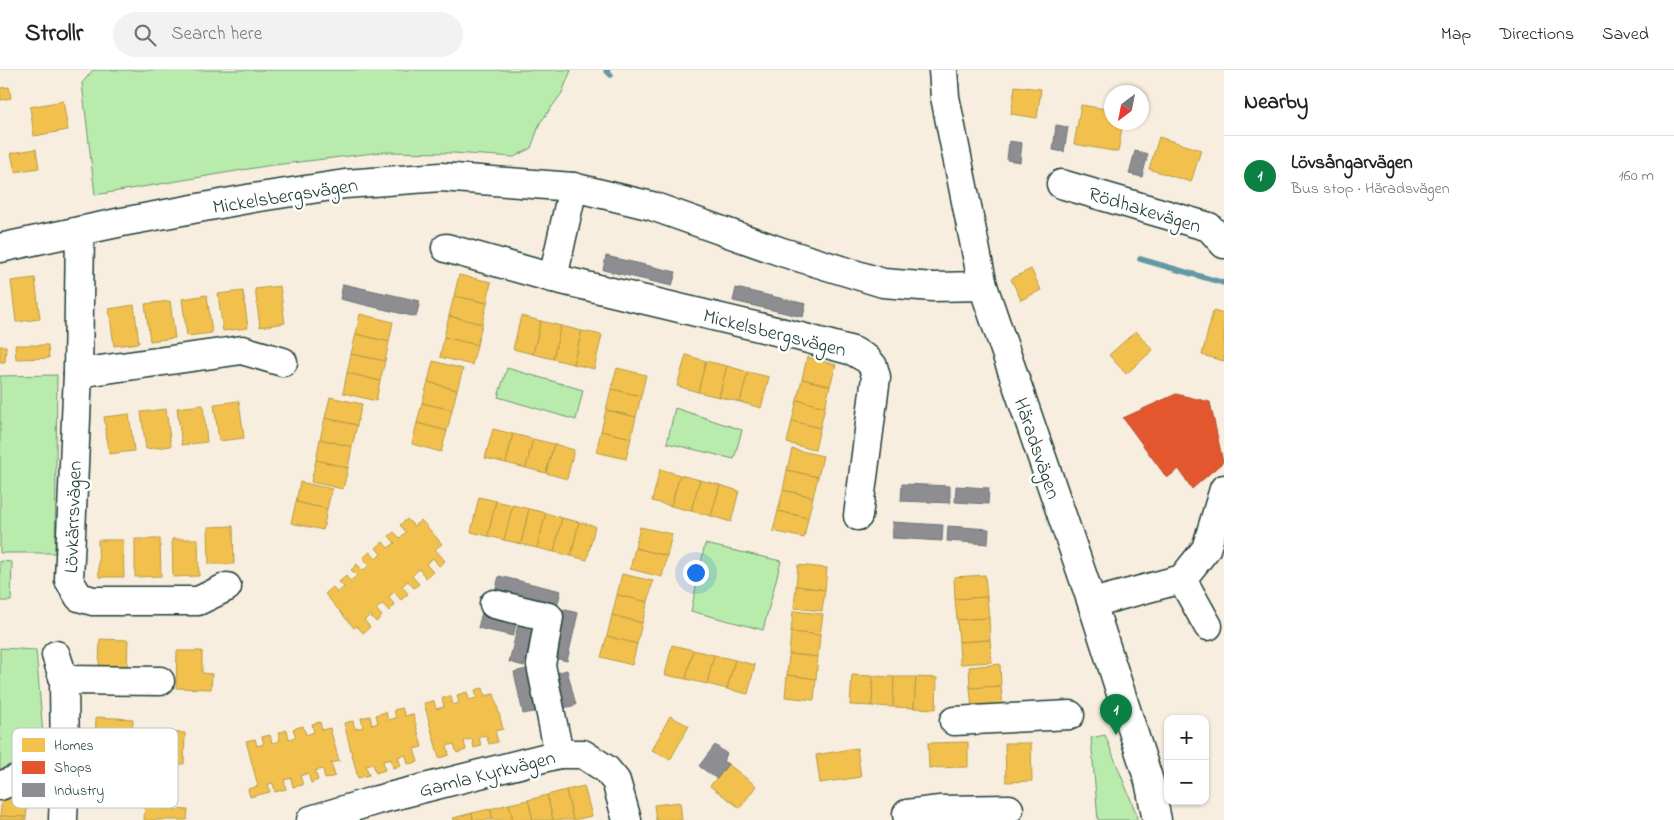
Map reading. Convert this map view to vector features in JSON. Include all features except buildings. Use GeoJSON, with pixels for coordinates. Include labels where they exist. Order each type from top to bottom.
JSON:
{"type":"FeatureCollection","features":[{"type":"Feature","properties":{"kind":"street","name":"Häradsvägen"},"geometry":{"type":"LineString","coordinates":[[943,70],[945,97],[983,286],[1092,602],[1149,781],[1157,820]]}},
{"type":"Feature","properties":{"kind":"street","name":"Mickelsbergsvägen"},"geometry":{"type":"LineString","coordinates":[[0,248],[243,200],[345,184],[441,176],[573,187],[652,206],[782,252],[883,283],[933,287],[983,286]]}},
{"type":"Feature","properties":{"kind":"street","name":"Rödhakevägen"},"geometry":{"type":"LineString","coordinates":[[1061,184],[1209,227],[1224,244]]}},
{"type":"Feature","properties":{"kind":"street"},"geometry":{"type":"LineString","coordinates":[[553,278],[573,187]]}},
{"type":"Feature","properties":{"kind":"street","name":"Lövkärrsvägen"},"geometry":{"type":"LineString","coordinates":[[80,231],[78,373],[68,580],[79,597],[93,601],[198,601],[227,587]]}},
{"type":"Feature","properties":{"kind":"street","name":"Mickelsbergsvägen"},"geometry":{"type":"LineString","coordinates":[[446,248],[553,278],[801,337],[853,351],[867,359],[873,366],[876,377],[858,516]]}},
{"type":"Feature","properties":{"kind":"street"},"geometry":{"type":"LineString","coordinates":[[78,373],[242,350],[283,362]]}},
{"type":"Feature","properties":{"kind":"street"},"geometry":{"type":"LineString","coordinates":[[1092,602],[1182,579],[1206,549],[1224,489]]}},
{"type":"Feature","properties":{"kind":"street"},"geometry":{"type":"LineString","coordinates":[[1182,579],[1208,626]]}},
{"type":"Feature","properties":{"kind":"street"},"geometry":{"type":"LineString","coordinates":[[494,604],[549,617],[541,665],[559,754]]}},
{"type":"Feature","properties":{"kind":"street"},"geometry":{"type":"LineString","coordinates":[[63,728],[60,667],[160,680]]}},
{"type":"Feature","properties":{"kind":"street"},"geometry":{"type":"LineString","coordinates":[[954,721],[1070,715]]}},
{"type":"Feature","properties":{"kind":"street","name":"Gamla Kyrkvägen"},"geometry":{"type":"LineString","coordinates":[[311,820],[377,800],[559,754],[583,754],[606,769],[616,781],[627,820]]}},
{"type":"Feature","properties":{"kind":"street"},"geometry":{"type":"LineString","coordinates":[[0,786],[12,781]]}},
{"type":"Feature","properties":{"kind":"street"},"geometry":{"type":"LineString","coordinates":[[908,817],[940,810],[1009,809]]}},
{"type":"Feature","properties":{"kind":"green space"},"geometry":{"type":"Polygon","coordinates":[[[93,70],[571,70],[562,93],[540,123],[531,148],[514,157],[453,153],[382,152],[266,166],[95,195],[82,83],[93,70]]]}},
{"type":"Feature","properties":{"kind":"green space"},"geometry":{"type":"Polygon","coordinates":[[[507,368],[583,390],[576,420],[498,397],[507,368]]]}},
{"type":"Feature","properties":{"kind":"green space"},"geometry":{"type":"Polygon","coordinates":[[[57,375],[55,553],[0,553],[0,376],[57,375]]]}},
{"type":"Feature","properties":{"kind":"green space"},"geometry":{"type":"Polygon","coordinates":[[[675,408],[742,430],[734,459],[667,443],[675,408]]]}},
{"type":"Feature","properties":{"kind":"green space"},"geometry":{"type":"Polygon","coordinates":[[[705,544],[781,561],[763,630],[691,611],[705,544]]]}},
{"type":"Feature","properties":{"kind":"green space"},"geometry":{"type":"Polygon","coordinates":[[[0,561],[12,562],[11,601],[0,601],[0,561]]]}},
{"type":"Feature","properties":{"kind":"green space"},"geometry":{"type":"Polygon","coordinates":[[[0,648],[36,650],[42,728],[12,728],[12,764],[0,770],[0,648]]]}},
{"type":"Feature","properties":{"kind":"green space"},"geometry":{"type":"Polygon","coordinates":[[[1105,735],[1136,813],[1137,820],[1098,820],[1091,738],[1105,735]]]}},
{"type":"Feature","properties":{"kind":"waterway"},"geometry":{"type":"LineString","coordinates":[[606,70],[611,75]]}},
{"type":"Feature","properties":{"kind":"waterway"},"geometry":{"type":"LineString","coordinates":[[1140,259],[1224,283]]}},
{"type":"Feature","properties":{"kind":"place","name":"Lövsångarvägen"},"geometry":{"type":"Point","coordinates":[1116,735]}}]}
